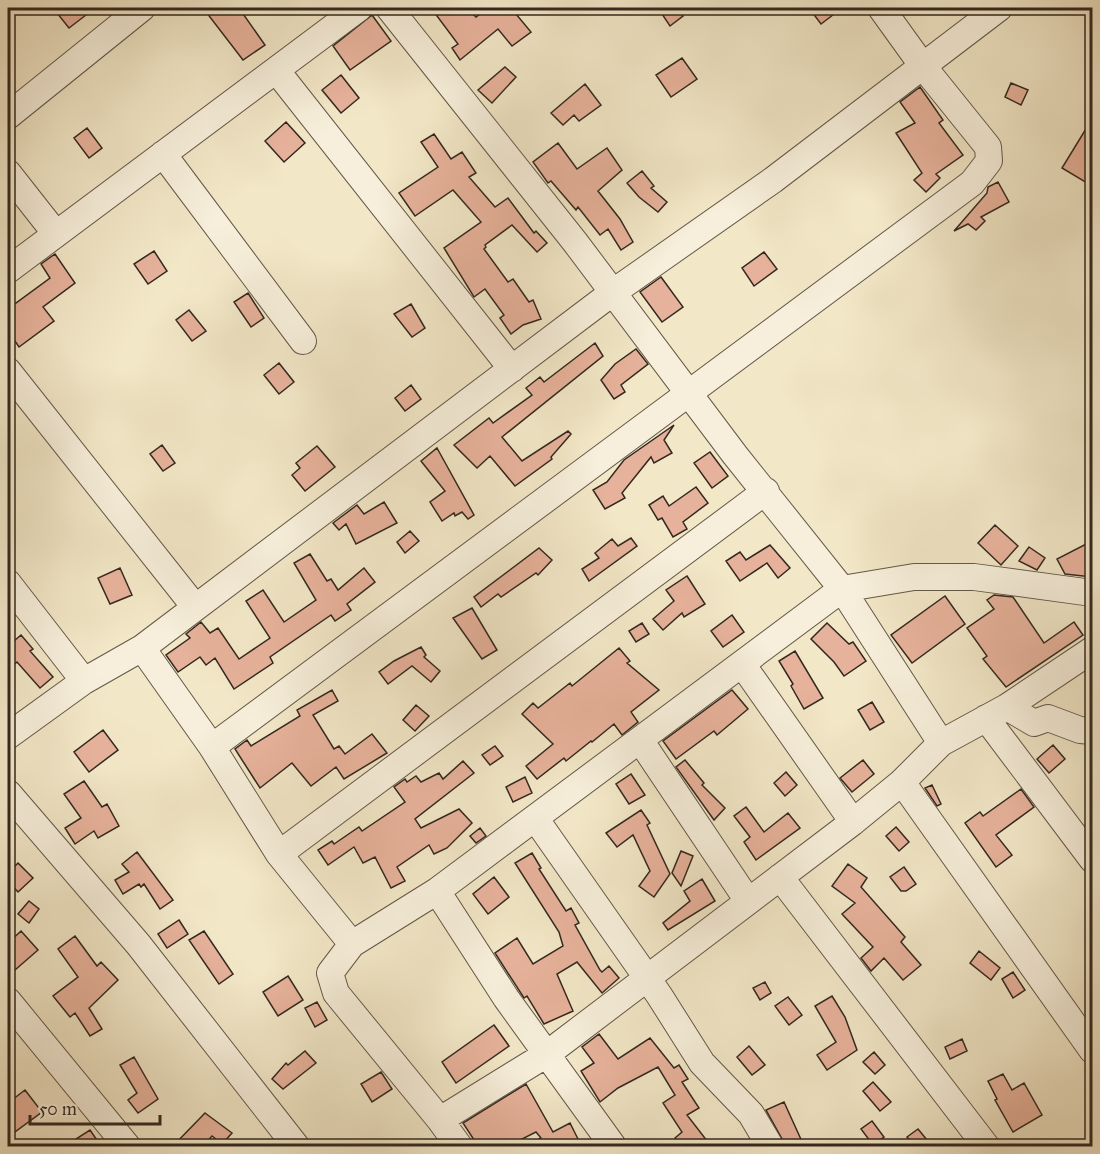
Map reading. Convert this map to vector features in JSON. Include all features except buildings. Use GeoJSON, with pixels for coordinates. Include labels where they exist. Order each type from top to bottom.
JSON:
{"type":"FeatureCollection","features":[{"type":"Feature","properties":{"kind":"street"},"geometry":{"type":"LineString","coordinates":[[8,116],[142,8]]}},
{"type":"Feature","properties":{"kind":"street"},"geometry":{"type":"LineString","coordinates":[[8,270],[359,8]]}},
{"type":"Feature","properties":{"kind":"street"},"geometry":{"type":"LineString","coordinates":[[389,8],[689,391],[735,455],[842,589],[942,743]]}},
{"type":"Feature","properties":{"kind":"street"},"geometry":{"type":"LineString","coordinates":[[212,747],[972,183],[988,161],[988,147],[922,65],[881,8]]}},
{"type":"Feature","properties":{"kind":"street"},"geometry":{"type":"LineString","coordinates":[[8,736],[84,681],[142,648],[612,293],[773,180],[999,8]]}},
{"type":"Feature","properties":{"kind":"street"},"geometry":{"type":"LineString","coordinates":[[276,70],[512,369]]}},
{"type":"Feature","properties":{"kind":"street"},"geometry":{"type":"LineString","coordinates":[[164,154],[303,341]]}},
{"type":"Feature","properties":{"kind":"street"},"geometry":{"type":"LineString","coordinates":[[8,173],[56,234]]}},
{"type":"Feature","properties":{"kind":"street"},"geometry":{"type":"LineString","coordinates":[[8,371],[195,607]]}},
{"type":"Feature","properties":{"kind":"street"},"geometry":{"type":"LineString","coordinates":[[279,854],[766,491]]}},
{"type":"Feature","properties":{"kind":"street"},"geometry":{"type":"LineString","coordinates":[[459,1146],[336,993],[330,973],[352,944],[437,891],[842,589],[914,577],[974,577],[1088,599]]}},
{"type":"Feature","properties":{"kind":"street"},"geometry":{"type":"LineString","coordinates":[[8,583],[84,681]]}},
{"type":"Feature","properties":{"kind":"street"},"geometry":{"type":"LineString","coordinates":[[142,648],[212,747],[279,854],[352,944]]}},
{"type":"Feature","properties":{"kind":"street"},"geometry":{"type":"LineString","coordinates":[[440,1120],[548,1054],[648,979],[853,822],[902,782],[942,743],[997,712],[1092,650]]}},
{"type":"Feature","properties":{"kind":"street"},"geometry":{"type":"LineString","coordinates":[[742,664],[853,822]]}},
{"type":"Feature","properties":{"kind":"street"},"geometry":{"type":"LineString","coordinates":[[997,712],[1034,723],[1048,718],[1080,730],[1092,731]]}},
{"type":"Feature","properties":{"kind":"street"},"geometry":{"type":"LineString","coordinates":[[997,712],[1092,859]]}},
{"type":"Feature","properties":{"kind":"street"},"geometry":{"type":"LineString","coordinates":[[640,740],[748,902]]}},
{"type":"Feature","properties":{"kind":"street"},"geometry":{"type":"LineString","coordinates":[[902,782],[1092,1050]]}},
{"type":"Feature","properties":{"kind":"street"},"geometry":{"type":"LineString","coordinates":[[8,794],[138,944],[296,1146]]}},
{"type":"Feature","properties":{"kind":"street"},"geometry":{"type":"LineString","coordinates":[[535,818],[648,979],[702,1063],[751,1114],[770,1146]]}},
{"type":"Feature","properties":{"kind":"street"},"geometry":{"type":"LineString","coordinates":[[780,877],[986,1146]]}},
{"type":"Feature","properties":{"kind":"street"},"geometry":{"type":"LineString","coordinates":[[437,891],[506,998],[614,1146]]}},
{"type":"Feature","properties":{"kind":"street"},"geometry":{"type":"LineString","coordinates":[[8,1001],[127,1146]]}}]}
